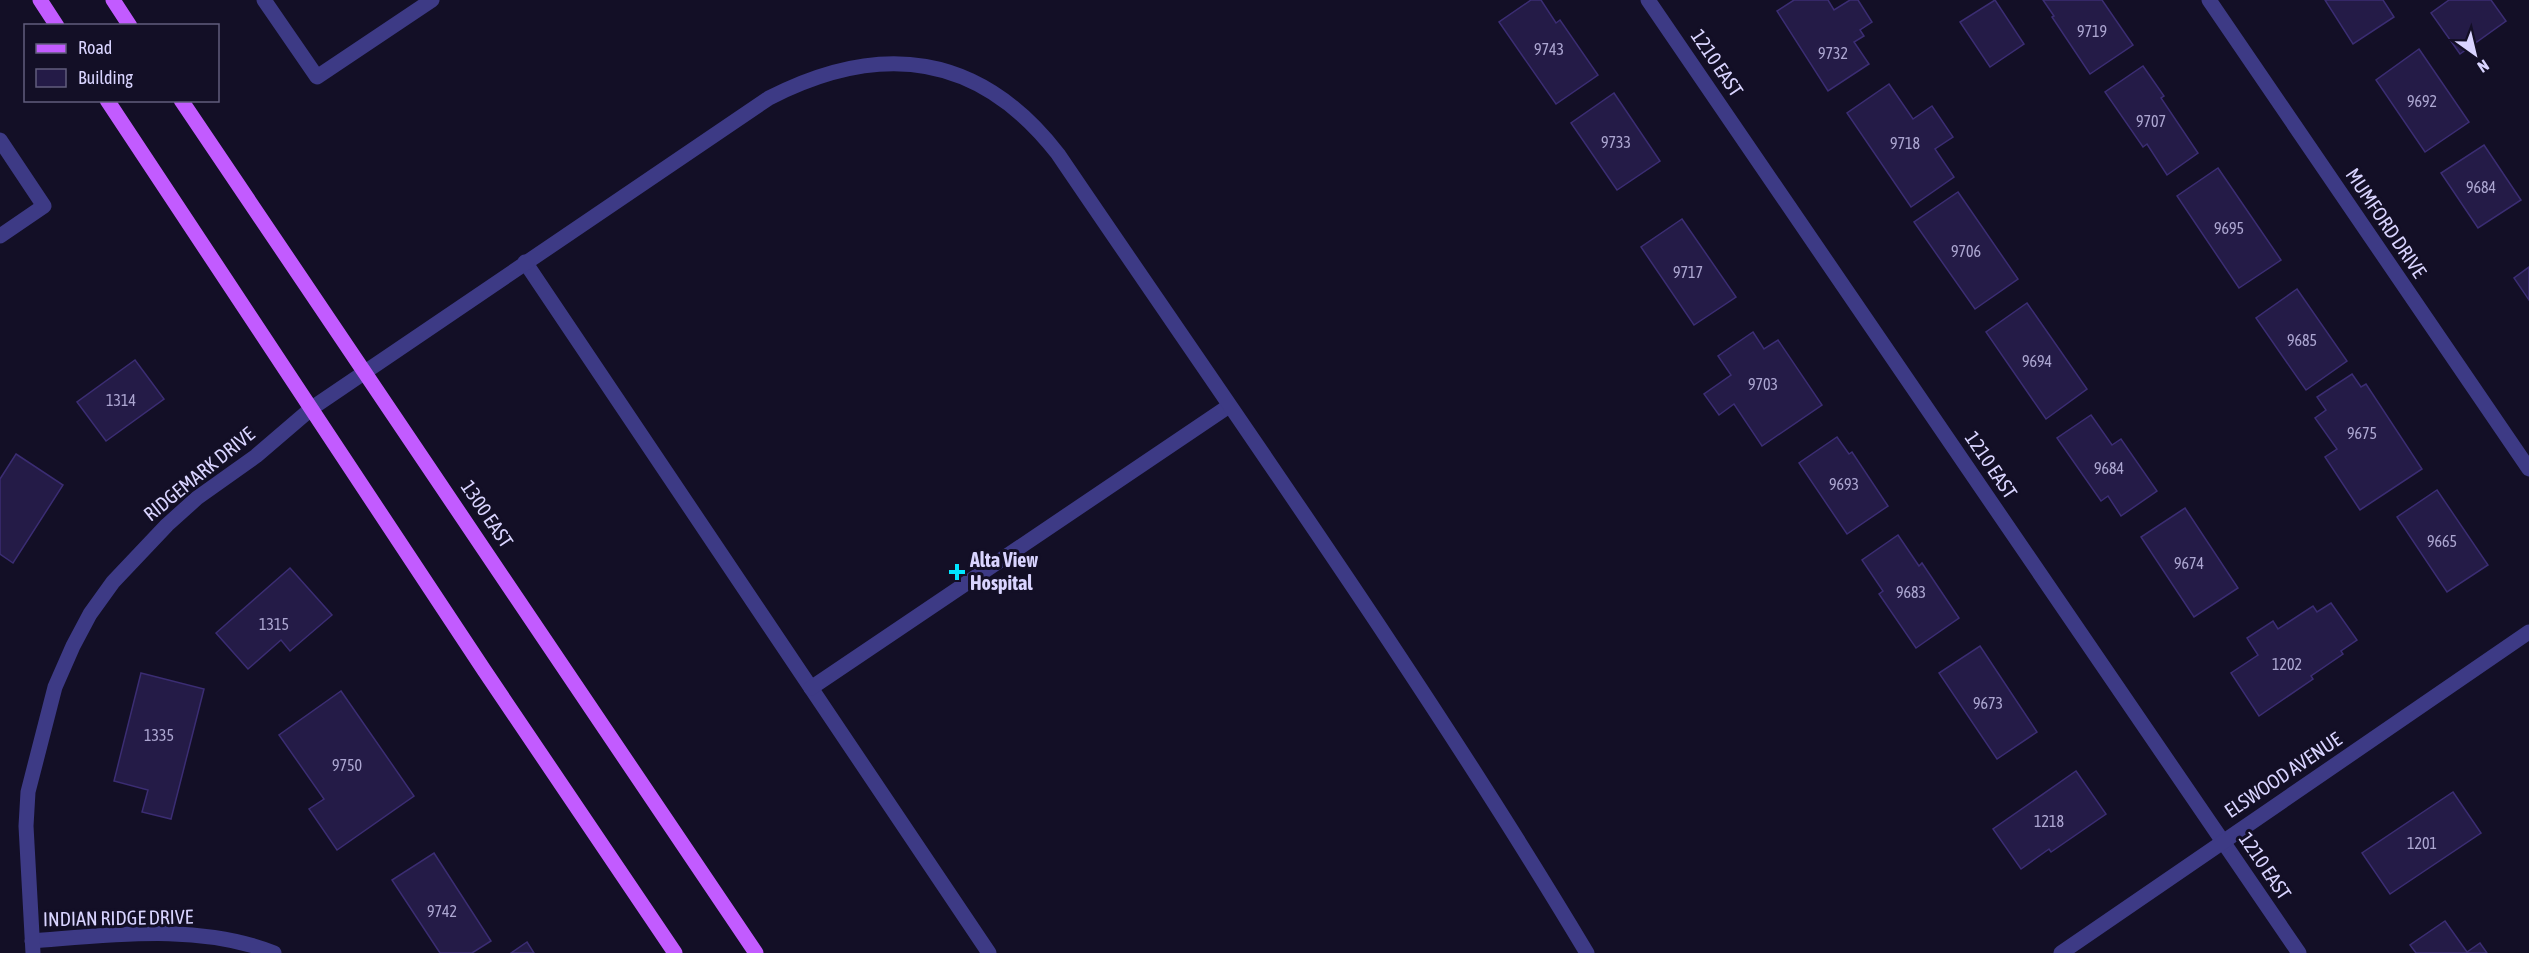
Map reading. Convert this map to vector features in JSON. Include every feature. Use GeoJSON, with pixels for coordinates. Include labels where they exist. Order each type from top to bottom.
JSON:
{"type":"FeatureCollection","features":[{"type":"Feature","properties":{"kind":"main road"},"geometry":{"type":"LineString","coordinates":[[40,0],[56,24]]}},
{"type":"Feature","properties":{"kind":"main road"},"geometry":{"type":"LineString","coordinates":[[113,0],[129,24]]}},
{"type":"Feature","properties":{"kind":"main road"},"geometry":{"type":"LineString","coordinates":[[108,102],[490,680],[675,953]]}},
{"type":"Feature","properties":{"kind":"main road","name":"1300 EAST"},"geometry":{"type":"LineString","coordinates":[[182,102],[366,371],[756,953]]}},
{"type":"Feature","properties":{"kind":"street"},"geometry":{"type":"LineString","coordinates":[[264,0],[317,77],[432,0]]}},
{"type":"Feature","properties":{"kind":"street","name":"1210 EAST"},"geometry":{"type":"LineString","coordinates":[[1648,0],[2299,953]]}},
{"type":"Feature","properties":{"kind":"street","name":"MUMFORD DRIVE"},"geometry":{"type":"LineString","coordinates":[[2209,0],[2529,469]]}},
{"type":"Feature","properties":{"kind":"street","name":"RIDGEMARK DRIVE"},"geometry":{"type":"LineString","coordinates":[[33,947],[26,826],[28,792],[56,687],[90,614],[113,582],[160,532],[197,498],[256,456],[312,408],[769,98],[800,82],[834,70],[897,63],[952,73],[978,84],[1008,102],[1041,132],[1059,154],[1485,786],[1587,953]]}},
{"type":"Feature","properties":{"kind":"street"},"geometry":{"type":"LineString","coordinates":[[0,140],[44,206],[0,236]]}},
{"type":"Feature","properties":{"kind":"street"},"geometry":{"type":"LineString","coordinates":[[525,262],[989,953]]}},
{"type":"Feature","properties":{"kind":"street"},"geometry":{"type":"LineString","coordinates":[[811,688],[1229,406]]}},
{"type":"Feature","properties":{"kind":"street","name":"ELSWOOD AVENUE"},"geometry":{"type":"LineString","coordinates":[[2061,953],[2529,632]]}},
{"type":"Feature","properties":{"kind":"street","name":"INDIAN RIDGE DRIVE"},"geometry":{"type":"LineString","coordinates":[[33,947],[176,934],[252,944],[274,953]]}},
{"type":"Feature","properties":{"kind":"building"},"geometry":{"type":"Polygon","coordinates":[[[1531,0],[1541,0],[1556,23],[1560,20],[1598,75],[1556,104],[1499,22],[1531,0]]]}},
{"type":"Feature","properties":{"kind":"building"},"geometry":{"type":"Polygon","coordinates":[[[1794,0],[1828,0],[1834,10],[1850,0],[1858,0],[1872,22],[1860,30],[1864,36],[1854,42],[1869,64],[1828,91],[1777,11],[1794,0]]]}},
{"type":"Feature","properties":{"kind":"building"},"geometry":{"type":"Polygon","coordinates":[[[1995,0],[2024,44],[1990,67],[1960,22],[1995,0]]]}},
{"type":"Feature","properties":{"kind":"building"},"geometry":{"type":"Polygon","coordinates":[[[2043,0],[2102,0],[2133,45],[2090,74],[2043,0]]]}},
{"type":"Feature","properties":{"kind":"building"},"geometry":{"type":"Polygon","coordinates":[[[2325,0],[2383,0],[2394,17],[2353,44],[2325,0]]]}},
{"type":"Feature","properties":{"kind":"building"},"geometry":{"type":"Polygon","coordinates":[[[2449,0],[2491,0],[2506,21],[2460,54],[2431,13],[2449,0]]]}},
{"type":"Feature","properties":{"kind":"building"},"geometry":{"type":"Polygon","coordinates":[[[2419,49],[2469,122],[2425,152],[2376,80],[2419,49]]]}},
{"type":"Feature","properties":{"kind":"building"},"geometry":{"type":"Polygon","coordinates":[[[2143,66],[2164,96],[2161,98],[2198,153],[2167,175],[2147,144],[2143,147],[2105,92],[2143,66]]]}},
{"type":"Feature","properties":{"kind":"building"},"geometry":{"type":"Polygon","coordinates":[[[1889,84],[1913,119],[1932,106],[1953,137],[1935,149],[1954,177],[1911,207],[1847,113],[1889,84]]]}},
{"type":"Feature","properties":{"kind":"building"},"geometry":{"type":"Polygon","coordinates":[[[1614,93],[1660,161],[1617,190],[1571,123],[1614,93]]]}},
{"type":"Feature","properties":{"kind":"building"},"geometry":{"type":"Polygon","coordinates":[[[2484,145],[2521,200],[2478,228],[2441,173],[2484,145]]]}},
{"type":"Feature","properties":{"kind":"building"},"geometry":{"type":"Polygon","coordinates":[[[2218,168],[2281,260],[2239,288],[2177,196],[2218,168]]]}},
{"type":"Feature","properties":{"kind":"building"},"geometry":{"type":"Polygon","coordinates":[[[1958,192],[2018,279],[1975,309],[1914,222],[1958,192]]]}},
{"type":"Feature","properties":{"kind":"building"},"geometry":{"type":"Polygon","coordinates":[[[1682,219],[1736,297],[1694,325],[1641,247],[1682,219]]]}},
{"type":"Feature","properties":{"kind":"building"},"geometry":{"type":"Polygon","coordinates":[[[2529,267],[2529,300],[2514,278],[2529,267]]]}},
{"type":"Feature","properties":{"kind":"building"},"geometry":{"type":"Polygon","coordinates":[[[2297,289],[2347,361],[2306,390],[2256,318],[2297,289]]]}},
{"type":"Feature","properties":{"kind":"building"},"geometry":{"type":"Polygon","coordinates":[[[2027,303],[2087,389],[2046,419],[1986,332],[2027,303]]]}},
{"type":"Feature","properties":{"kind":"building"},"geometry":{"type":"Polygon","coordinates":[[[1753,332],[1764,349],[1778,340],[1822,405],[1762,446],[1734,404],[1719,415],[1704,394],[1731,375],[1718,356],[1753,332]]]}},
{"type":"Feature","properties":{"kind":"building"},"geometry":{"type":"Polygon","coordinates":[[[135,360],[164,399],[106,441],[77,402],[135,360]]]}},
{"type":"Feature","properties":{"kind":"building"},"geometry":{"type":"Polygon","coordinates":[[[2352,374],[2361,387],[2366,384],[2422,469],[2360,510],[2325,457],[2337,449],[2315,418],[2326,410],[2317,397],[2352,374]]]}},
{"type":"Feature","properties":{"kind":"building"},"geometry":{"type":"Polygon","coordinates":[[[2091,415],[2112,445],[2121,439],[2157,491],[2121,516],[2108,496],[2101,501],[2057,438],[2091,415]]]}},
{"type":"Feature","properties":{"kind":"building"},"geometry":{"type":"Polygon","coordinates":[[[1837,437],[1849,454],[1852,452],[1888,506],[1847,534],[1799,463],[1837,437]]]}},
{"type":"Feature","properties":{"kind":"building"},"geometry":{"type":"Polygon","coordinates":[[[16,454],[63,485],[13,563],[0,554],[0,479],[16,454]]]}},
{"type":"Feature","properties":{"kind":"building"},"geometry":{"type":"Polygon","coordinates":[[[2437,490],[2488,565],[2447,592],[2397,517],[2437,490]]]}},
{"type":"Feature","properties":{"kind":"building"},"geometry":{"type":"Polygon","coordinates":[[[2185,508],[2238,588],[2194,617],[2141,537],[2185,508]]]}},
{"type":"Feature","properties":{"kind":"building"},"geometry":{"type":"Polygon","coordinates":[[[1898,535],[1919,566],[1922,563],[1959,618],[1916,648],[1879,594],[1883,591],[1862,560],[1898,535]]]}},
{"type":"Feature","properties":{"kind":"building"},"geometry":{"type":"Polygon","coordinates":[[[290,568],[332,615],[290,651],[281,640],[248,669],[216,633],[290,568]]]}},
{"type":"Feature","properties":{"kind":"building"},"geometry":{"type":"Polygon","coordinates":[[[2331,603],[2357,640],[2341,651],[2343,654],[2311,676],[2313,679],[2259,716],[2231,673],[2258,655],[2247,638],[2273,621],[2278,629],[2313,606],[2317,612],[2331,603]]]}},
{"type":"Feature","properties":{"kind":"building"},"geometry":{"type":"Polygon","coordinates":[[[1980,646],[2037,732],[1997,759],[1939,673],[1980,646]]]}},
{"type":"Feature","properties":{"kind":"building"},"geometry":{"type":"Polygon","coordinates":[[[141,673],[204,689],[171,819],[142,812],[148,790],[114,781],[141,673]]]}},
{"type":"Feature","properties":{"kind":"building"},"geometry":{"type":"Polygon","coordinates":[[[341,691],[414,796],[337,850],[309,809],[324,799],[279,735],[341,691]]]}},
{"type":"Feature","properties":{"kind":"building"},"geometry":{"type":"Polygon","coordinates":[[[2076,771],[2106,814],[2051,852],[2049,849],[2021,869],[1993,829],[2076,771]]]}},
{"type":"Feature","properties":{"kind":"building"},"geometry":{"type":"Polygon","coordinates":[[[2453,792],[2481,833],[2390,894],[2362,853],[2453,792]]]}},
{"type":"Feature","properties":{"kind":"building"},"geometry":{"type":"Polygon","coordinates":[[[434,853],[491,941],[472,953],[440,953],[392,880],[434,853]]]}},
{"type":"Feature","properties":{"kind":"building"},"geometry":{"type":"Polygon","coordinates":[[[2445,921],[2467,952],[2480,943],[2487,953],[2416,953],[2410,945],[2445,921]]]}},
{"type":"Feature","properties":{"kind":"building"},"geometry":{"type":"Polygon","coordinates":[[[527,942],[534,953],[511,953],[527,942]]]}},
{"type":"Feature","properties":{"kind":"place","name":"Alta View Hospital"},"geometry":{"type":"Point","coordinates":[957,572]}}]}
